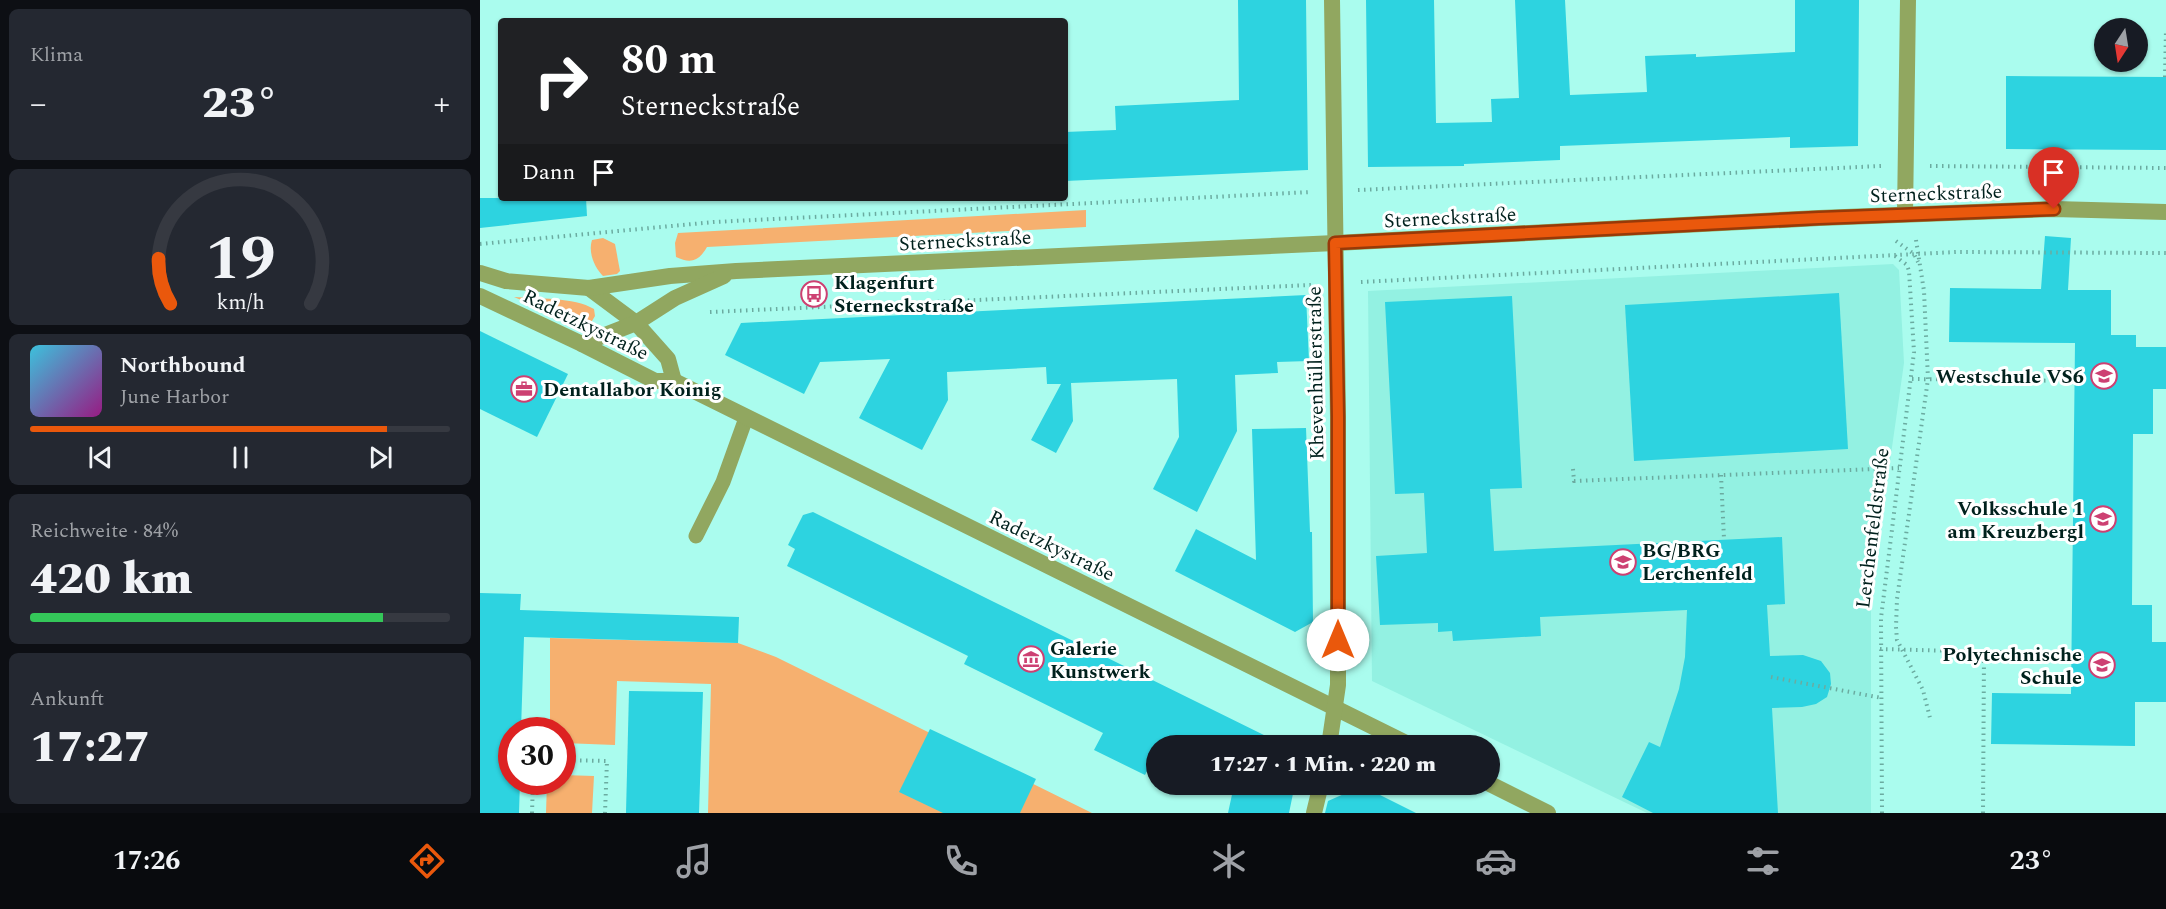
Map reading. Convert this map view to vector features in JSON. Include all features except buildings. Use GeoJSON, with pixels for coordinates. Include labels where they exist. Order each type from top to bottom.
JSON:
{"type":"FeatureCollection","features":[{"type":"Feature","properties":{"kind":"street","name":"Khevenhüllerstraße"},"geometry":{"type":"LineString","coordinates":[[1331,735],[1338,685],[1338,417],[1332,0]]}},
{"type":"Feature","properties":{"kind":"street"},"geometry":{"type":"LineString","coordinates":[[1905,214],[1908,0]]}},
{"type":"Feature","properties":{"kind":"street","name":"Sterneckstraße"},"geometry":{"type":"LineString","coordinates":[[480,273],[506,282],[589,288],[670,276],[736,271],[1905,214],[2054,209],[2166,212]]}},
{"type":"Feature","properties":{"kind":"street","name":"Sterneckstraße"},"geometry":{"type":"LineString","coordinates":[[582,344],[636,323],[675,298],[736,271]]}},
{"type":"Feature","properties":{"kind":"street","name":"Radetzkystraße"},"geometry":{"type":"LineString","coordinates":[[589,288],[636,323],[668,359],[674,381]]}},
{"type":"Feature","properties":{"kind":"street","name":"Radetzkystraße"},"geometry":{"type":"LineString","coordinates":[[480,296],[655,381],[674,381],[1390,735]]}},
{"type":"Feature","properties":{"kind":"street"},"geometry":{"type":"LineString","coordinates":[[1500,789],[1548,813]]}},
{"type":"Feature","properties":{"kind":"street"},"geometry":{"type":"LineString","coordinates":[[1314,813],[1318,795]]}},
{"type":"Feature","properties":{"kind":"lane"},"geometry":{"type":"LineString","coordinates":[[696,536],[723,482],[746,418]]}},
{"type":"Feature","properties":{"kind":"path"},"geometry":{"type":"LineString","coordinates":[[2165,77],[2166,29]]}},
{"type":"Feature","properties":{"kind":"path"},"geometry":{"type":"LineString","coordinates":[[1921,166],[2166,168]]}},
{"type":"Feature","properties":{"kind":"path"},"geometry":{"type":"LineString","coordinates":[[480,244],[714,222],[1871,167]]}},
{"type":"Feature","properties":{"kind":"path"},"geometry":{"type":"LineString","coordinates":[[701,316],[710,312],[1335,284],[1984,251],[2166,253]]}},
{"type":"Feature","properties":{"kind":"path","name":"Lerchenfeldstraße"},"geometry":{"type":"LineString","coordinates":[[1882,813],[1881,618],[1914,352],[1909,271],[1907,265],[1895,255]]}},
{"type":"Feature","properties":{"kind":"path","name":"Lerchenfeldstraße"},"geometry":{"type":"LineString","coordinates":[[1920,265],[1924,291],[1928,379],[1897,599],[1896,627],[1897,640],[1923,690],[1930,718]]}},
{"type":"Feature","properties":{"kind":"path"},"geometry":{"type":"LineString","coordinates":[[1912,379],[2075,381]]}},
{"type":"Feature","properties":{"kind":"path"},"geometry":{"type":"LineString","coordinates":[[1573,469],[1574,482],[1900,468]]}},
{"type":"Feature","properties":{"kind":"path"},"geometry":{"type":"LineString","coordinates":[[1721,475],[1724,539]]}},
{"type":"Feature","properties":{"kind":"path"},"geometry":{"type":"LineString","coordinates":[[1880,649],[2072,654]]}},
{"type":"Feature","properties":{"kind":"path"},"geometry":{"type":"LineString","coordinates":[[1983,813],[1984,653]]}},
{"type":"Feature","properties":{"kind":"path"},"geometry":{"type":"LineString","coordinates":[[1771,677],[1882,698]]}},
{"type":"Feature","properties":{"kind":"path"},"geometry":{"type":"LineString","coordinates":[[576,760],[607,761],[605,813]]}},
{"type":"Feature","properties":{"kind":"path"},"geometry":{"type":"LineString","coordinates":[[532,813],[533,795]]}},
{"type":"Feature","properties":{"kind":"shaded area"},"geometry":{"type":"Polygon","coordinates":[[[1086,210],[1086,227],[707,247],[694,260],[676,257],[675,243],[678,233],[1086,210]]]}},
{"type":"Feature","properties":{"kind":"shaded area"},"geometry":{"type":"Polygon","coordinates":[[[603,238],[615,244],[620,271],[617,274],[603,276],[593,259],[592,240],[603,238]]]}},
{"type":"Feature","properties":{"kind":"shaded area","name":"BG/BRG Lerchenfeld"},"geometry":{"type":"Polygon","coordinates":[[[1893,264],[1899,270],[1904,363],[1871,595],[1871,813],[1647,813],[1500,742],[1500,735],[1484,735],[1372,681],[1368,291],[1893,264]]]}},
{"type":"Feature","properties":{"kind":"shaded area"},"geometry":{"type":"Polygon","coordinates":[[[514,297],[576,302],[594,309],[595,316],[592,321],[583,322],[563,318],[514,297]]]}},
{"type":"Feature","properties":{"kind":"shaded area"},"geometry":{"type":"Polygon","coordinates":[[[550,638],[738,643],[776,657],[1092,813],[708,813],[711,684],[617,681],[615,745],[576,744],[576,717],[550,717],[550,638]]]}},
{"type":"Feature","properties":{"kind":"shaded area"},"geometry":{"type":"Polygon","coordinates":[[[576,775],[594,776],[592,813],[546,813],[547,795],[576,795],[576,775]]]}},
{"type":"Feature","properties":{"kind":"place","name":"Klagenfurt Sterneckstraße"},"geometry":{"type":"Point","coordinates":[814,294]}},
{"type":"Feature","properties":{"kind":"place","name":"Westschule VS6"},"geometry":{"type":"Point","coordinates":[2104,376]}},
{"type":"Feature","properties":{"kind":"place","name":"Dentallabor Koinig"},"geometry":{"type":"Point","coordinates":[524,389]}},
{"type":"Feature","properties":{"kind":"place","name":"Volksschule 1 am Kreuzbergl"},"geometry":{"type":"Point","coordinates":[2103,519]}},
{"type":"Feature","properties":{"kind":"place","name":"BG/BRG Lerchenfeld"},"geometry":{"type":"Point","coordinates":[1623,562]}},
{"type":"Feature","properties":{"kind":"place","name":"Galerie Kunstwerk"},"geometry":{"type":"Point","coordinates":[1031,659]}},
{"type":"Feature","properties":{"kind":"place","name":"Polytechnische Schule"},"geometry":{"type":"Point","coordinates":[2102,665]}},
{"type":"Feature","properties":{"kind":"route"},"geometry":{"type":"LineString","coordinates":[[1338,640],[1335,243],[1819,218],[2054,209]]}}]}
